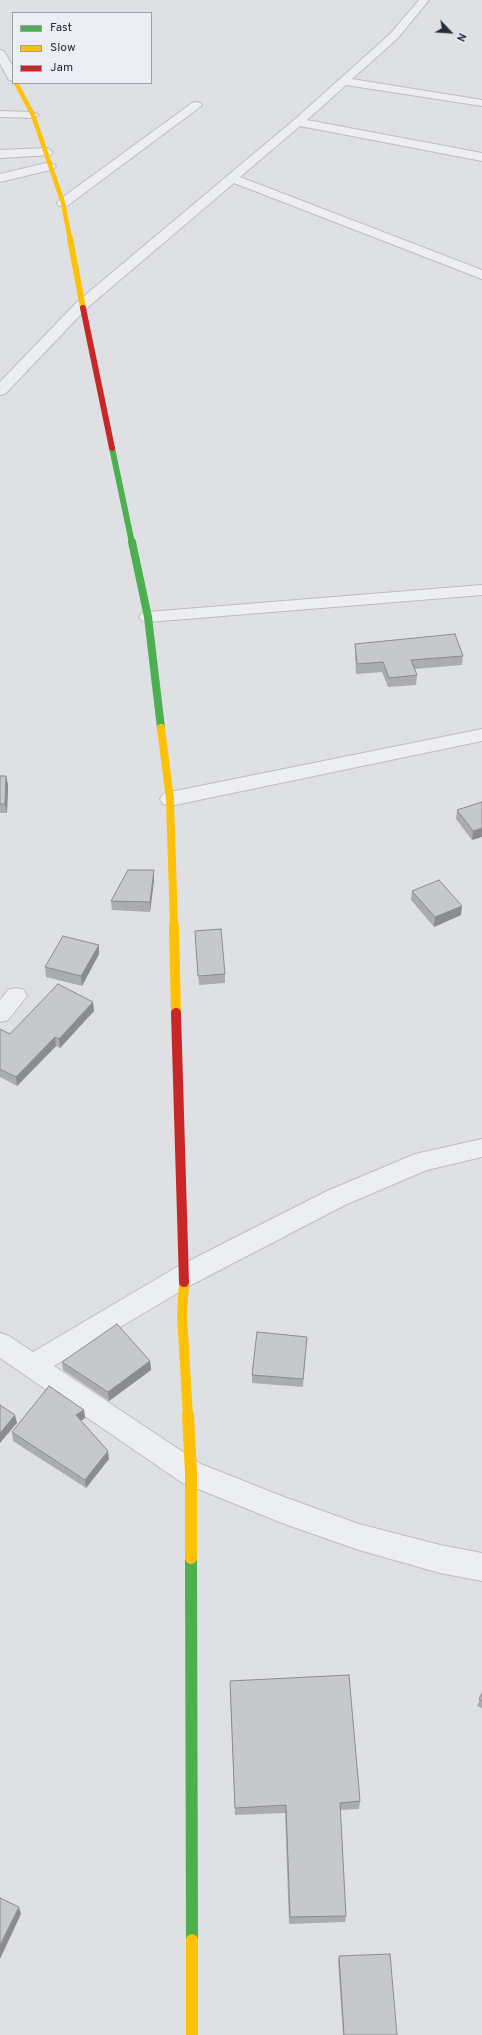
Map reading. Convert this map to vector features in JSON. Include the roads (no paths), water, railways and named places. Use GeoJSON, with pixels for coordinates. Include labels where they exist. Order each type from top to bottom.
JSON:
{"type":"FeatureCollection","features":[{"type":"Feature","properties":{"kind":"street"},"geometry":{"type":"LineString","coordinates":[[0,391],[82,305],[298,122],[394,36],[424,0]]}},
{"type":"Feature","properties":{"kind":"street"},"geometry":{"type":"LineString","coordinates":[[0,53],[12,82]]}},
{"type":"Feature","properties":{"kind":"street"},"geometry":{"type":"LineString","coordinates":[[343,81],[482,103]]}},
{"type":"Feature","properties":{"kind":"street"},"geometry":{"type":"LineString","coordinates":[[13,84],[33,115],[47,152],[50,166],[63,204],[82,305],[148,617],[170,799],[184,1276],[182,1315],[191,1473],[192,2035]]}},
{"type":"Feature","properties":{"kind":"street"},"geometry":{"type":"LineString","coordinates":[[63,204],[196,105]]}},
{"type":"Feature","properties":{"kind":"street"},"geometry":{"type":"LineString","coordinates":[[0,114],[33,115]]}},
{"type":"Feature","properties":{"kind":"street"},"geometry":{"type":"LineString","coordinates":[[298,122],[482,157]]}},
{"type":"Feature","properties":{"kind":"street"},"geometry":{"type":"LineString","coordinates":[[0,154],[47,152]]}},
{"type":"Feature","properties":{"kind":"street"},"geometry":{"type":"LineString","coordinates":[[0,178],[50,166]]}},
{"type":"Feature","properties":{"kind":"street"},"geometry":{"type":"LineString","coordinates":[[232,178],[482,275]]}},
{"type":"Feature","properties":{"kind":"street"},"geometry":{"type":"LineString","coordinates":[[148,617],[482,590]]}},
{"type":"Feature","properties":{"kind":"street"},"geometry":{"type":"LineString","coordinates":[[170,799],[482,735]]}},
{"type":"Feature","properties":{"kind":"street"},"geometry":{"type":"LineString","coordinates":[[0,1014],[16,996]]}},
{"type":"Feature","properties":{"kind":"street"},"geometry":{"type":"LineString","coordinates":[[33,1365],[184,1276],[336,1198],[378,1179],[423,1162],[482,1148]]}},
{"type":"Feature","properties":{"kind":"street"},"geometry":{"type":"LineString","coordinates":[[0,1344],[191,1473],[282,1510],[359,1537],[440,1559],[482,1567]]}}]}
